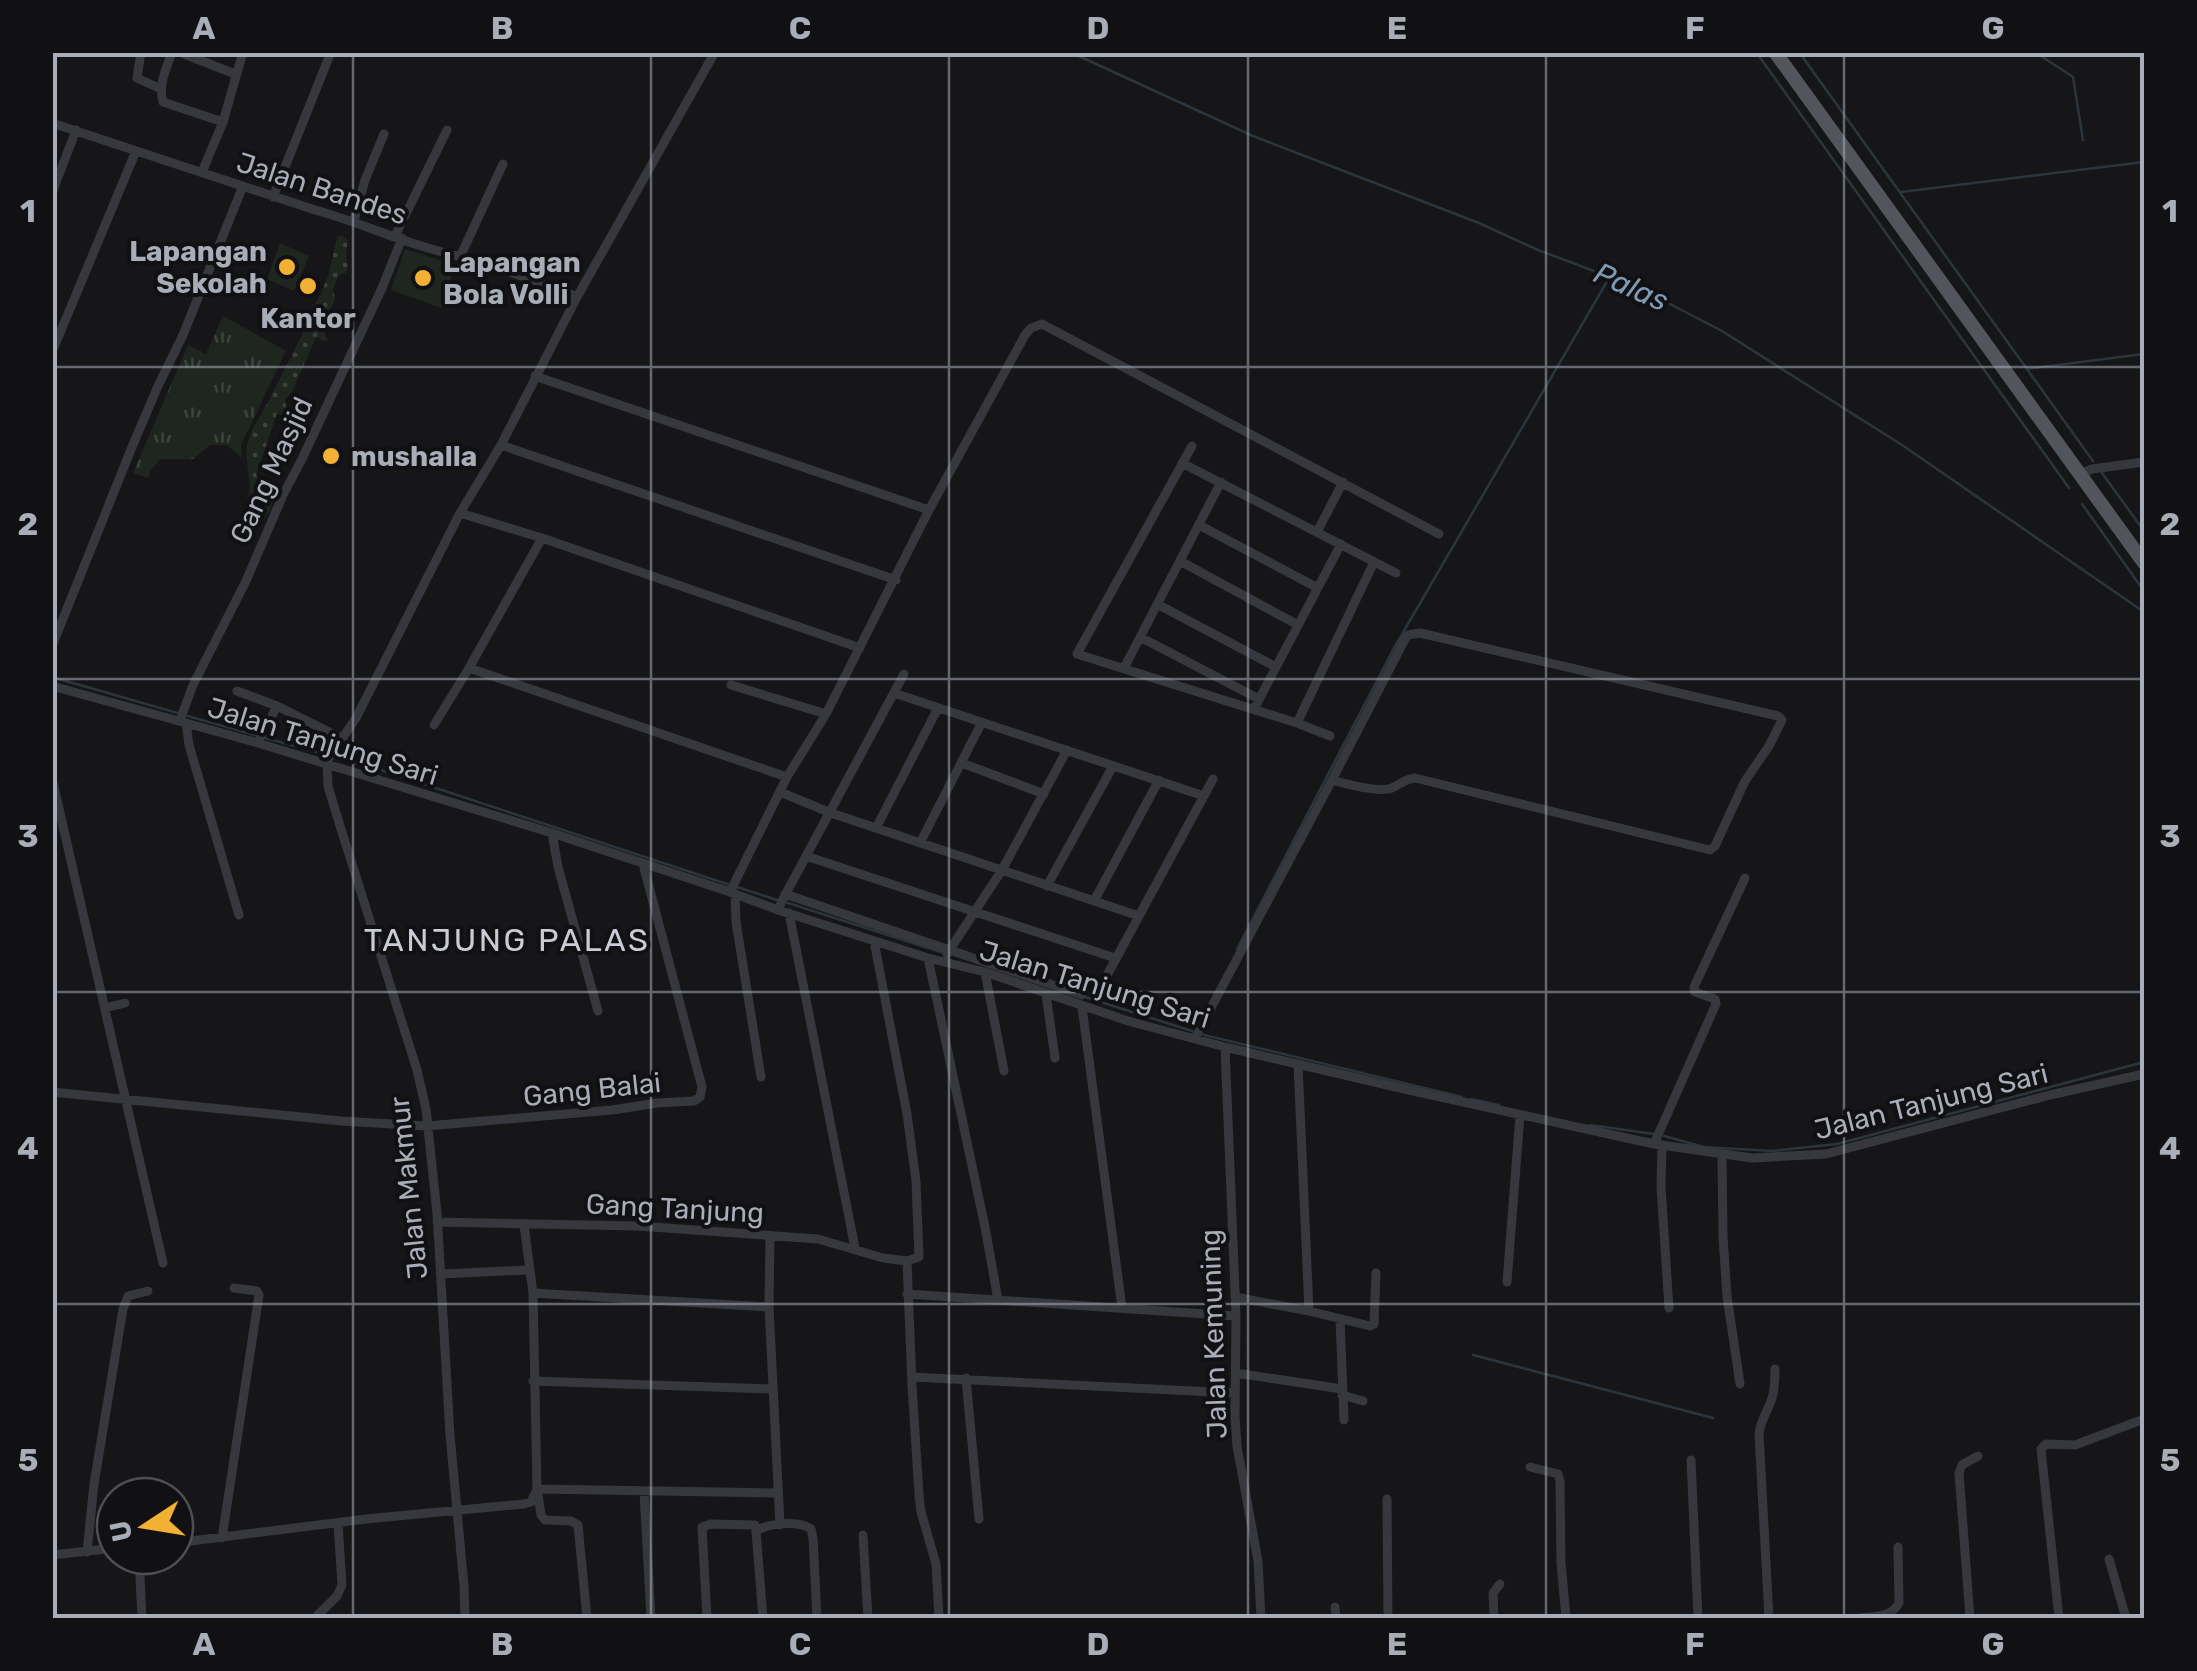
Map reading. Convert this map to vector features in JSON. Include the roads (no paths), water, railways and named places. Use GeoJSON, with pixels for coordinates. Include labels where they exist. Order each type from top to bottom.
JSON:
{"type":"FeatureCollection","features":[{"type":"Feature","properties":{"kind":"main road"},"geometry":{"type":"LineString","coordinates":[[1775,52],[2144,563]]}},
{"type":"Feature","properties":{"kind":"street"},"geometry":{"type":"LineString","coordinates":[[141,52],[136,78],[161,89]]}},
{"type":"Feature","properties":{"kind":"street"},"geometry":{"type":"LineString","coordinates":[[222,122],[163,102],[161,89],[175,52],[235,74]]}},
{"type":"Feature","properties":{"kind":"street"},"geometry":{"type":"LineString","coordinates":[[202,172],[222,122],[242,52]]}},
{"type":"Feature","properties":{"kind":"street"},"geometry":{"type":"LineString","coordinates":[[273,197],[331,52]]}},
{"type":"Feature","properties":{"kind":"street"},"geometry":{"type":"LineString","coordinates":[[329,759],[356,718],[460,512],[501,445],[577,297],[715,52]]}},
{"type":"Feature","properties":{"kind":"street","name":"Jalan Bandes"},"geometry":{"type":"LineString","coordinates":[[52,123],[461,255],[577,297]]}},
{"type":"Feature","properties":{"kind":"street"},"geometry":{"type":"LineString","coordinates":[[52,193],[76,130]]}},
{"type":"Feature","properties":{"kind":"street","name":"Gang Masjid"},"geometry":{"type":"LineString","coordinates":[[183,722],[194,685],[368,317],[446,130]]}},
{"type":"Feature","properties":{"kind":"street"},"geometry":{"type":"LineString","coordinates":[[354,221],[384,134]]}},
{"type":"Feature","properties":{"kind":"street"},"geometry":{"type":"LineString","coordinates":[[52,352],[136,151]]}},
{"type":"Feature","properties":{"kind":"street"},"geometry":{"type":"LineString","coordinates":[[461,255],[503,164]]}},
{"type":"Feature","properties":{"kind":"street"},"geometry":{"type":"LineString","coordinates":[[52,646],[243,186]]}},
{"type":"Feature","properties":{"kind":"street"},"geometry":{"type":"LineString","coordinates":[[761,1077],[732,893],[787,776],[826,714],[929,510],[1030,328],[1042,324],[1439,534]]}},
{"type":"Feature","properties":{"kind":"street"},"geometry":{"type":"LineString","coordinates":[[535,376],[929,510]]}},
{"type":"Feature","properties":{"kind":"street"},"geometry":{"type":"LineString","coordinates":[[501,445],[896,580]]}},
{"type":"Feature","properties":{"kind":"street"},"geometry":{"type":"LineString","coordinates":[[1192,446],[1077,654],[1256,704]]}},
{"type":"Feature","properties":{"kind":"street"},"geometry":{"type":"LineString","coordinates":[[2080,474],[2144,462]]}},
{"type":"Feature","properties":{"kind":"street"},"geometry":{"type":"LineString","coordinates":[[1182,463],[1396,573]]}},
{"type":"Feature","properties":{"kind":"street"},"geometry":{"type":"LineString","coordinates":[[1124,668],[1220,482]]}},
{"type":"Feature","properties":{"kind":"street"},"geometry":{"type":"LineString","coordinates":[[1317,532],[1342,482]]}},
{"type":"Feature","properties":{"kind":"street"},"geometry":{"type":"LineString","coordinates":[[460,512],[860,648]]}},
{"type":"Feature","properties":{"kind":"street"},"geometry":{"type":"LineString","coordinates":[[1198,525],[1318,588]]}},
{"type":"Feature","properties":{"kind":"street"},"geometry":{"type":"LineString","coordinates":[[434,725],[542,538]]}},
{"type":"Feature","properties":{"kind":"street"},"geometry":{"type":"LineString","coordinates":[[1256,704],[1341,544]]}},
{"type":"Feature","properties":{"kind":"street"},"geometry":{"type":"LineString","coordinates":[[1180,561],[1298,625]]}},
{"type":"Feature","properties":{"kind":"street"},"geometry":{"type":"LineString","coordinates":[[1297,723],[1374,562]]}},
{"type":"Feature","properties":{"kind":"street"},"geometry":{"type":"LineString","coordinates":[[1157,604],[1276,667]]}},
{"type":"Feature","properties":{"kind":"street"},"geometry":{"type":"LineString","coordinates":[[1197,1034],[1404,640],[1413,633],[1594,672],[1782,720],[1710,850],[1415,778],[1383,790],[1332,780]]}},
{"type":"Feature","properties":{"kind":"street"},"geometry":{"type":"LineString","coordinates":[[1140,637],[1256,704],[1330,736]]}},
{"type":"Feature","properties":{"kind":"street"},"geometry":{"type":"LineString","coordinates":[[469,668],[787,776]]}},
{"type":"Feature","properties":{"kind":"street"},"geometry":{"type":"LineString","coordinates":[[855,1248],[783,904],[904,674]]}},
{"type":"Feature","properties":{"kind":"street"},"geometry":{"type":"LineString","coordinates":[[731,685],[826,714]]}},
{"type":"Feature","properties":{"kind":"street","name":"Jalan Tanjung Sari"},"geometry":{"type":"LineString","coordinates":[[52,686],[329,759],[732,893],[783,904],[874,941],[928,958],[946,955],[985,972],[1052,992],[1082,1007],[1197,1034],[1225,1047],[1658,1144],[1752,1158],[1826,1154],[2144,1074]]}},
{"type":"Feature","properties":{"kind":"street"},"geometry":{"type":"LineString","coordinates":[[236,691],[277,706],[342,739]]}},
{"type":"Feature","properties":{"kind":"street"},"geometry":{"type":"LineString","coordinates":[[894,694],[1204,796]]}},
{"type":"Feature","properties":{"kind":"street"},"geometry":{"type":"LineString","coordinates":[[260,738],[277,706]]}},
{"type":"Feature","properties":{"kind":"street"},"geometry":{"type":"LineString","coordinates":[[876,828],[938,708]]}},
{"type":"Feature","properties":{"kind":"street"},"geometry":{"type":"LineString","coordinates":[[183,722],[239,915]]}},
{"type":"Feature","properties":{"kind":"street"},"geometry":{"type":"LineString","coordinates":[[920,843],[982,722]]}},
{"type":"Feature","properties":{"kind":"street"},"geometry":{"type":"LineString","coordinates":[[946,955],[1002,870],[1067,750]]}},
{"type":"Feature","properties":{"kind":"street","name":"Jalan Makmur"},"geometry":{"type":"LineString","coordinates":[[329,759],[328,786],[423,1090],[437,1222],[465,1618]]}},
{"type":"Feature","properties":{"kind":"street"},"geometry":{"type":"LineString","coordinates":[[962,763],[1044,794]]}},
{"type":"Feature","properties":{"kind":"street"},"geometry":{"type":"LineString","coordinates":[[1047,886],[1113,766]]}},
{"type":"Feature","properties":{"kind":"street"},"geometry":{"type":"LineString","coordinates":[[52,778],[164,1263]]}},
{"type":"Feature","properties":{"kind":"street"},"geometry":{"type":"LineString","coordinates":[[1094,901],[1159,780]]}},
{"type":"Feature","properties":{"kind":"street"},"geometry":{"type":"LineString","coordinates":[[1098,992],[1213,780]]}},
{"type":"Feature","properties":{"kind":"street"},"geometry":{"type":"LineString","coordinates":[[780,792],[830,813],[1139,916]]}},
{"type":"Feature","properties":{"kind":"street"},"geometry":{"type":"LineString","coordinates":[[552,833],[598,1011]]}},
{"type":"Feature","properties":{"kind":"street"},"geometry":{"type":"LineString","coordinates":[[806,856],[1115,958]]}},
{"type":"Feature","properties":{"kind":"street","name":"Gang Balai"},"geometry":{"type":"LineString","coordinates":[[426,1126],[593,1112],[694,1101],[700,1097],[702,1087],[643,864]]}},
{"type":"Feature","properties":{"kind":"street"},"geometry":{"type":"LineString","coordinates":[[1668,1308],[1658,1144],[1716,1004],[1695,992],[1694,987],[1744,878]]}},
{"type":"Feature","properties":{"kind":"street"},"geometry":{"type":"LineString","coordinates":[[783,904],[1052,992],[1082,995]]}},
{"type":"Feature","properties":{"kind":"street"},"geometry":{"type":"LineString","coordinates":[[874,941],[916,1181],[919,1257],[907,1261],[907,1294],[919,1495],[936,1564],[940,1618]]}},
{"type":"Feature","properties":{"kind":"street"},"geometry":{"type":"LineString","coordinates":[[928,958],[998,1300]]}},
{"type":"Feature","properties":{"kind":"street"},"geometry":{"type":"LineString","coordinates":[[985,972],[1004,1072]]}},
{"type":"Feature","properties":{"kind":"street"},"geometry":{"type":"LineString","coordinates":[[1052,992],[1055,1058]]}},
{"type":"Feature","properties":{"kind":"street"},"geometry":{"type":"LineString","coordinates":[[106,1008],[124,1003]]}},
{"type":"Feature","properties":{"kind":"street"},"geometry":{"type":"LineString","coordinates":[[1082,1007],[1122,1308]]}},
{"type":"Feature","properties":{"kind":"street","name":"Jalan Kemuning"},"geometry":{"type":"LineString","coordinates":[[1225,1047],[1237,1446],[1258,1561],[1260,1618]]}},
{"type":"Feature","properties":{"kind":"street"},"geometry":{"type":"LineString","coordinates":[[1298,1064],[1310,1310]]}},
{"type":"Feature","properties":{"kind":"street"},"geometry":{"type":"LineString","coordinates":[[52,1092],[426,1126]]}},
{"type":"Feature","properties":{"kind":"street"},"geometry":{"type":"LineString","coordinates":[[1506,1282],[1520,1115]]}},
{"type":"Feature","properties":{"kind":"street"},"geometry":{"type":"LineString","coordinates":[[1722,1155],[1724,1257],[1740,1384]]}},
{"type":"Feature","properties":{"kind":"street","name":"Gang Tanjung"},"geometry":{"type":"LineString","coordinates":[[437,1222],[638,1226],[818,1239],[907,1261]]}},
{"type":"Feature","properties":{"kind":"street"},"geometry":{"type":"LineString","coordinates":[[524,1225],[532,1293],[537,1488],[544,1519],[571,1520],[578,1525],[587,1618]]}},
{"type":"Feature","properties":{"kind":"street"},"geometry":{"type":"LineString","coordinates":[[770,1236],[772,1389],[780,1524]]}},
{"type":"Feature","properties":{"kind":"street"},"geometry":{"type":"LineString","coordinates":[[441,1274],[529,1270]]}},
{"type":"Feature","properties":{"kind":"street"},"geometry":{"type":"LineString","coordinates":[[1235,1297],[1374,1324],[1376,1272]]}},
{"type":"Feature","properties":{"kind":"street"},"geometry":{"type":"LineString","coordinates":[[222,1538],[259,1295],[257,1291],[234,1288]]}},
{"type":"Feature","properties":{"kind":"street"},"geometry":{"type":"LineString","coordinates":[[87,1552],[94,1484],[123,1309],[128,1296],[148,1291]]}},
{"type":"Feature","properties":{"kind":"street"},"geometry":{"type":"LineString","coordinates":[[532,1293],[770,1307]]}},
{"type":"Feature","properties":{"kind":"street"},"geometry":{"type":"LineString","coordinates":[[907,1294],[1236,1316]]}},
{"type":"Feature","properties":{"kind":"street"},"geometry":{"type":"LineString","coordinates":[[1340,1320],[1344,1420]]}},
{"type":"Feature","properties":{"kind":"street"},"geometry":{"type":"LineString","coordinates":[[1770,1618],[1760,1421],[1774,1393],[1776,1370]]}},
{"type":"Feature","properties":{"kind":"street"},"geometry":{"type":"LineString","coordinates":[[1236,1373],[1342,1392],[1363,1401]]}},
{"type":"Feature","properties":{"kind":"street"},"geometry":{"type":"LineString","coordinates":[[912,1377],[1234,1393]]}},
{"type":"Feature","properties":{"kind":"street"},"geometry":{"type":"LineString","coordinates":[[966,1378],[979,1520]]}},
{"type":"Feature","properties":{"kind":"street"},"geometry":{"type":"LineString","coordinates":[[534,1381],[772,1389]]}},
{"type":"Feature","properties":{"kind":"street"},"geometry":{"type":"LineString","coordinates":[[2060,1618],[2041,1448],[2052,1443],[2066,1446],[2089,1441],[2144,1419]]}},
{"type":"Feature","properties":{"kind":"street"},"geometry":{"type":"LineString","coordinates":[[1970,1618],[1959,1473],[1962,1465],[1978,1456]]}},
{"type":"Feature","properties":{"kind":"street"},"geometry":{"type":"LineString","coordinates":[[1690,1460],[1698,1618]]}},
{"type":"Feature","properties":{"kind":"street"},"geometry":{"type":"LineString","coordinates":[[1530,1467],[1552,1471],[1560,1481],[1566,1618]]}},
{"type":"Feature","properties":{"kind":"street"},"geometry":{"type":"LineString","coordinates":[[195,1541],[531,1502],[537,1488]]}},
{"type":"Feature","properties":{"kind":"street"},"geometry":{"type":"LineString","coordinates":[[537,1488],[778,1493]]}},
{"type":"Feature","properties":{"kind":"street"},"geometry":{"type":"LineString","coordinates":[[644,1492],[651,1618]]}},
{"type":"Feature","properties":{"kind":"street"},"geometry":{"type":"LineString","coordinates":[[1388,1499],[1388,1618]]}},
{"type":"Feature","properties":{"kind":"street"},"geometry":{"type":"LineString","coordinates":[[314,1618],[337,1596],[342,1585],[338,1523]]}},
{"type":"Feature","properties":{"kind":"street"},"geometry":{"type":"LineString","coordinates":[[707,1618],[702,1527],[711,1524],[755,1525],[763,1618]]}},
{"type":"Feature","properties":{"kind":"street"},"geometry":{"type":"LineString","coordinates":[[756,1530],[780,1524],[806,1525],[811,1529],[817,1618]]}},
{"type":"Feature","properties":{"kind":"street"},"geometry":{"type":"LineString","coordinates":[[863,1535],[868,1618]]}},
{"type":"Feature","properties":{"kind":"street"},"geometry":{"type":"LineString","coordinates":[[1859,1618],[1896,1609],[1898,1547]]}},
{"type":"Feature","properties":{"kind":"street"},"geometry":{"type":"LineString","coordinates":[[52,1555],[95,1551]]}},
{"type":"Feature","properties":{"kind":"street"},"geometry":{"type":"LineString","coordinates":[[2109,1560],[2126,1618]]}},
{"type":"Feature","properties":{"kind":"street"},"geometry":{"type":"LineString","coordinates":[[139,1576],[142,1618]]}},
{"type":"Feature","properties":{"kind":"street"},"geometry":{"type":"LineString","coordinates":[[1494,1618],[1493,1594],[1500,1584]]}},
{"type":"Feature","properties":{"kind":"waterway","name":"Palas"},"geometry":{"type":"LineString","coordinates":[[1070,52],[1253,136],[1639,288],[1722,331],[1905,447],[2144,612]]}},
{"type":"Feature","properties":{"kind":"waterway"},"geometry":{"type":"LineString","coordinates":[[1756,52],[2069,488]]}},
{"type":"Feature","properties":{"kind":"waterway"},"geometry":{"type":"LineString","coordinates":[[1799,52],[2093,461]]}},
{"type":"Feature","properties":{"kind":"waterway"},"geometry":{"type":"LineString","coordinates":[[2035,52],[2073,77],[2083,140]]}},
{"type":"Feature","properties":{"kind":"waterway"},"geometry":{"type":"LineString","coordinates":[[1901,192],[2144,162]]}},
{"type":"Feature","properties":{"kind":"waterway"},"geometry":{"type":"LineString","coordinates":[[1237,949],[1394,648],[1609,278]]}},
{"type":"Feature","properties":{"kind":"waterway"},"geometry":{"type":"LineString","coordinates":[[2027,369],[2144,354]]}},
{"type":"Feature","properties":{"kind":"waterway"},"geometry":{"type":"LineString","coordinates":[[2102,473],[2144,531]]}},
{"type":"Feature","properties":{"kind":"waterway"},"geometry":{"type":"LineString","coordinates":[[2082,504],[2144,591]]}},
{"type":"Feature","properties":{"kind":"waterway"},"geometry":{"type":"LineString","coordinates":[[52,677],[258,736]]}},
{"type":"Feature","properties":{"kind":"waterway"},"geometry":{"type":"LineString","coordinates":[[265,738],[325,754]]}},
{"type":"Feature","properties":{"kind":"waterway"},"geometry":{"type":"LineString","coordinates":[[333,757],[730,885]]}},
{"type":"Feature","properties":{"kind":"waterway"},"geometry":{"type":"LineString","coordinates":[[737,887],[777,900]]}},
{"type":"Feature","properties":{"kind":"waterway"},"geometry":{"type":"LineString","coordinates":[[785,902],[944,953]]}},
{"type":"Feature","properties":{"kind":"waterway"},"geometry":{"type":"LineString","coordinates":[[1085,997],[1192,1031]]}},
{"type":"Feature","properties":{"kind":"waterway"},"geometry":{"type":"LineString","coordinates":[[1200,1034],[1462,1097]]}},
{"type":"Feature","properties":{"kind":"waterway"},"geometry":{"type":"LineString","coordinates":[[1664,1136],[1704,1147],[1772,1151],[1837,1144],[2144,1062]]}},
{"type":"Feature","properties":{"kind":"waterway"},"geometry":{"type":"LineString","coordinates":[[1471,1099],[1499,1105]]}},
{"type":"Feature","properties":{"kind":"waterway"},"geometry":{"type":"LineString","coordinates":[[1590,1125],[1654,1134]]}},
{"type":"Feature","properties":{"kind":"waterway"},"geometry":{"type":"LineString","coordinates":[[1473,1355],[1713,1418]]}},
{"type":"Feature","properties":{"kind":"place","name":"Lapangan Sekolah"},"geometry":{"type":"Point","coordinates":[287,267]}},
{"type":"Feature","properties":{"kind":"place","name":"Lapangan Bola Volli"},"geometry":{"type":"Point","coordinates":[423,278]}},
{"type":"Feature","properties":{"kind":"place","name":"Kantor"},"geometry":{"type":"Point","coordinates":[308,286]}},
{"type":"Feature","properties":{"kind":"place","name":"mushalla"},"geometry":{"type":"Point","coordinates":[331,456]}},
{"type":"Feature","properties":{"kind":"district","name":"TANJUNG PALAS"},"geometry":{"type":"Point","coordinates":[507,940]}}]}
